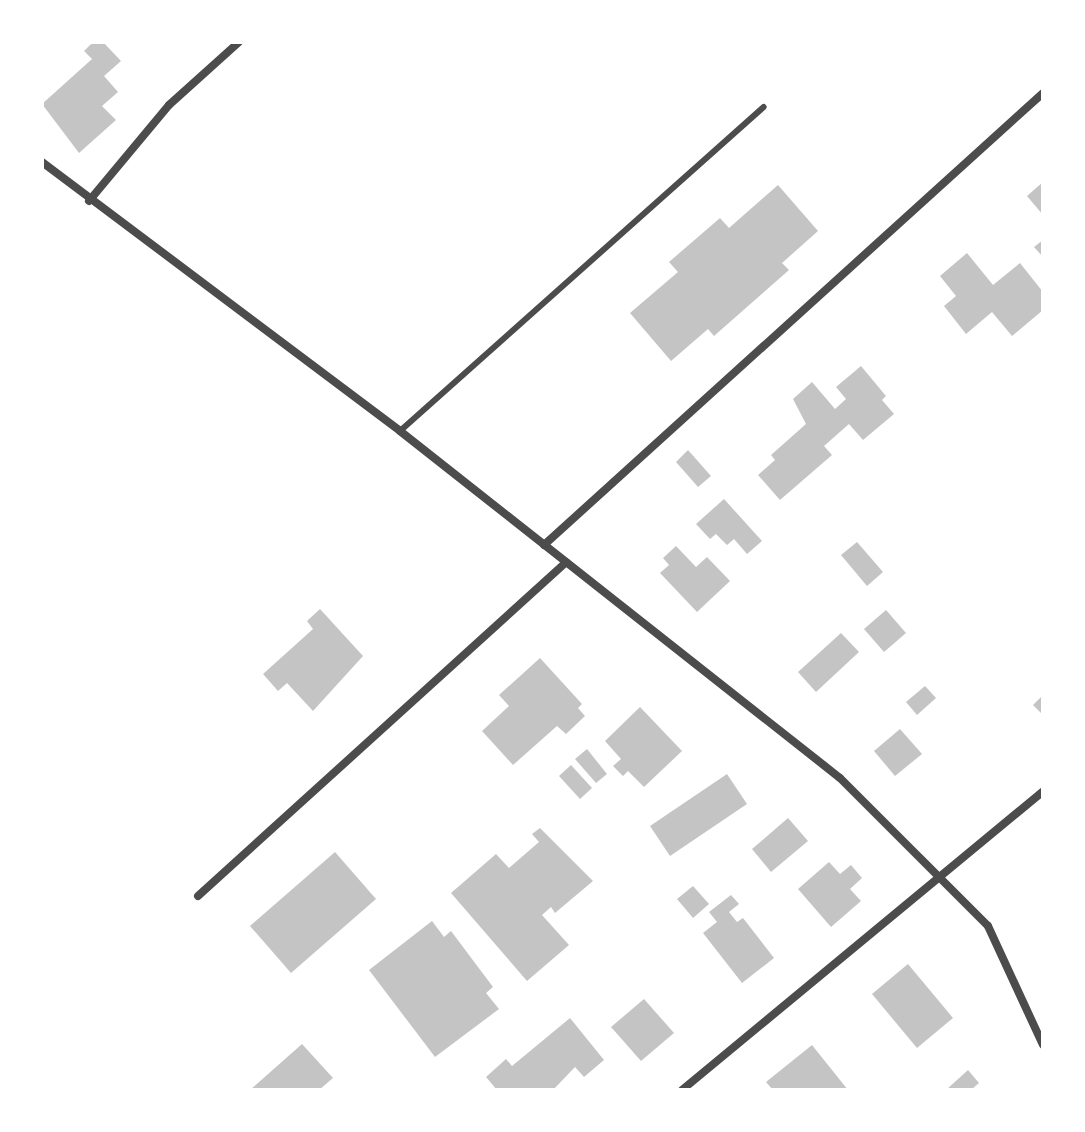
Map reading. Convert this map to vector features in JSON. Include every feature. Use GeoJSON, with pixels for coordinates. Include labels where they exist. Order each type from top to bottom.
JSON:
{"type":"FeatureCollection","features":[{"type":"Feature","properties":{"kind":"street"},"geometry":{"type":"LineString","coordinates":[[89,201],[169,105],[239,42]]}},
{"type":"Feature","properties":{"kind":"street"},"geometry":{"type":"LineString","coordinates":[[544,545],[1043,93]]}},
{"type":"Feature","properties":{"kind":"street"},"geometry":{"type":"LineString","coordinates":[[42,162],[89,201],[400,431],[840,778],[988,926],[1043,1045]]}},
{"type":"Feature","properties":{"kind":"street"},"geometry":{"type":"LineString","coordinates":[[198,896],[566,562]]}},
{"type":"Feature","properties":{"kind":"street"},"geometry":{"type":"LineString","coordinates":[[682,1090],[1043,791]]}},
{"type":"Feature","properties":{"kind":"lane"},"geometry":{"type":"LineString","coordinates":[[400,431],[764,107]]}},
{"type":"Feature","properties":{"kind":"building"},"geometry":{"type":"Polygon","coordinates":[[[93,42],[103,42],[121,61],[104,76],[118,92],[102,106],[116,120],[79,153],[42,104],[92,59],[84,51],[93,42]]]}},
{"type":"Feature","properties":{"kind":"building"},"geometry":{"type":"Polygon","coordinates":[[[1043,182],[1043,215],[1027,196],[1043,182]]]}},
{"type":"Feature","properties":{"kind":"building"},"geometry":{"type":"Polygon","coordinates":[[[778,185],[818,231],[782,263],[789,270],[714,336],[708,329],[671,361],[630,313],[678,272],[669,262],[720,218],[729,228],[778,185]]]}},
{"type":"Feature","properties":{"kind":"building"},"geometry":{"type":"Polygon","coordinates":[[[1043,240],[1043,257],[1034,247],[1043,240]]]}},
{"type":"Feature","properties":{"kind":"building"},"geometry":{"type":"Polygon","coordinates":[[[967,253],[993,285],[1020,263],[1043,292],[1043,310],[1012,336],[992,312],[966,334],[944,306],[956,296],[940,276],[967,253]]]}},
{"type":"Feature","properties":{"kind":"building"},"geometry":{"type":"Polygon","coordinates":[[[861,366],[886,396],[882,400],[894,414],[863,440],[849,424],[824,446],[832,455],[780,500],[758,475],[775,460],[771,455],[806,424],[793,399],[812,382],[835,409],[846,399],[836,387],[861,366]]]}},
{"type":"Feature","properties":{"kind":"building"},"geometry":{"type":"Polygon","coordinates":[[[688,450],[711,476],[698,487],[676,462],[688,450]]]}},
{"type":"Feature","properties":{"kind":"building"},"geometry":{"type":"Polygon","coordinates":[[[724,499],[762,541],[747,554],[734,539],[727,545],[716,534],[710,539],[696,524],[724,499]]]}},
{"type":"Feature","properties":{"kind":"building"},"geometry":{"type":"Polygon","coordinates":[[[857,542],[883,572],[867,586],[841,555],[857,542]]]}},
{"type":"Feature","properties":{"kind":"building"},"geometry":{"type":"Polygon","coordinates":[[[676,546],[696,567],[707,557],[730,581],[697,612],[660,573],[669,565],[663,558],[676,546]]]}},
{"type":"Feature","properties":{"kind":"building"},"geometry":{"type":"Polygon","coordinates":[[[320,609],[363,656],[313,711],[287,683],[278,691],[263,674],[313,629],[307,621],[320,609]]]}},
{"type":"Feature","properties":{"kind":"building"},"geometry":{"type":"Polygon","coordinates":[[[886,610],[906,633],[884,652],[864,629],[886,610]]]}},
{"type":"Feature","properties":{"kind":"building"},"geometry":{"type":"Polygon","coordinates":[[[841,633],[859,652],[816,692],[798,672],[841,633]]]}},
{"type":"Feature","properties":{"kind":"building"},"geometry":{"type":"Polygon","coordinates":[[[540,658],[582,704],[578,708],[585,716],[566,734],[557,726],[513,765],[482,731],[509,706],[499,695],[540,658]]]}},
{"type":"Feature","properties":{"kind":"building"},"geometry":{"type":"Polygon","coordinates":[[[925,686],[936,698],[917,715],[906,702],[925,686]]]}},
{"type":"Feature","properties":{"kind":"building"},"geometry":{"type":"Polygon","coordinates":[[[1043,695],[1043,715],[1033,705],[1043,695]]]}},
{"type":"Feature","properties":{"kind":"building"},"geometry":{"type":"Polygon","coordinates":[[[640,707],[682,751],[644,787],[628,771],[623,776],[613,766],[621,759],[605,741],[640,707]]]}},
{"type":"Feature","properties":{"kind":"building"},"geometry":{"type":"Polygon","coordinates":[[[900,729],[922,754],[895,776],[874,751],[900,729]]]}},
{"type":"Feature","properties":{"kind":"building"},"geometry":{"type":"Polygon","coordinates":[[[587,749],[607,774],[596,783],[575,759],[587,749]]]}},
{"type":"Feature","properties":{"kind":"building"},"geometry":{"type":"Polygon","coordinates":[[[571,765],[592,788],[580,799],[559,776],[571,765]]]}},
{"type":"Feature","properties":{"kind":"building"},"geometry":{"type":"Polygon","coordinates":[[[727,774],[747,804],[670,856],[650,826],[727,774]]]}},
{"type":"Feature","properties":{"kind":"building"},"geometry":{"type":"Polygon","coordinates":[[[788,818],[808,841],[771,872],[752,849],[788,818]]]}},
{"type":"Feature","properties":{"kind":"building"},"geometry":{"type":"Polygon","coordinates":[[[540,828],[593,881],[555,913],[551,907],[542,915],[569,945],[527,981],[451,893],[496,854],[509,868],[539,842],[532,834],[540,828]]]}},
{"type":"Feature","properties":{"kind":"building"},"geometry":{"type":"Polygon","coordinates":[[[335,852],[376,899],[291,973],[250,926],[335,852]]]}},
{"type":"Feature","properties":{"kind":"building"},"geometry":{"type":"Polygon","coordinates":[[[829,862],[840,874],[851,865],[862,878],[850,889],[861,901],[831,927],[798,889],[829,862]]]}},
{"type":"Feature","properties":{"kind":"building"},"geometry":{"type":"Polygon","coordinates":[[[693,886],[709,904],[693,918],[677,899],[693,886]]]}},
{"type":"Feature","properties":{"kind":"building"},"geometry":{"type":"Polygon","coordinates":[[[731,895],[739,904],[729,912],[737,922],[743,918],[774,958],[742,983],[703,933],[717,922],[709,912],[731,895]]]}},
{"type":"Feature","properties":{"kind":"building"},"geometry":{"type":"Polygon","coordinates":[[[432,921],[444,937],[451,931],[493,987],[486,993],[499,1009],[435,1057],[369,970],[432,921]]]}},
{"type":"Feature","properties":{"kind":"building"},"geometry":{"type":"Polygon","coordinates":[[[908,964],[953,1018],[917,1048],[872,994],[908,964]]]}},
{"type":"Feature","properties":{"kind":"building"},"geometry":{"type":"Polygon","coordinates":[[[644,999],[674,1033],[641,1061],[611,1027],[644,999]]]}},
{"type":"Feature","properties":{"kind":"building"},"geometry":{"type":"Polygon","coordinates":[[[570,1018],[604,1060],[584,1077],[575,1067],[553,1090],[497,1090],[486,1077],[506,1059],[512,1066],[570,1018]]]}},
{"type":"Feature","properties":{"kind":"building"},"geometry":{"type":"Polygon","coordinates":[[[302,1044],[333,1078],[319,1090],[250,1090],[302,1044]]]}},
{"type":"Feature","properties":{"kind":"building"},"geometry":{"type":"Polygon","coordinates":[[[812,1045],[848,1090],[773,1090],[766,1082],[812,1045]]]}},
{"type":"Feature","properties":{"kind":"building"},"geometry":{"type":"Polygon","coordinates":[[[968,1070],[979,1083],[971,1090],[946,1090],[968,1070]]]}}]}
